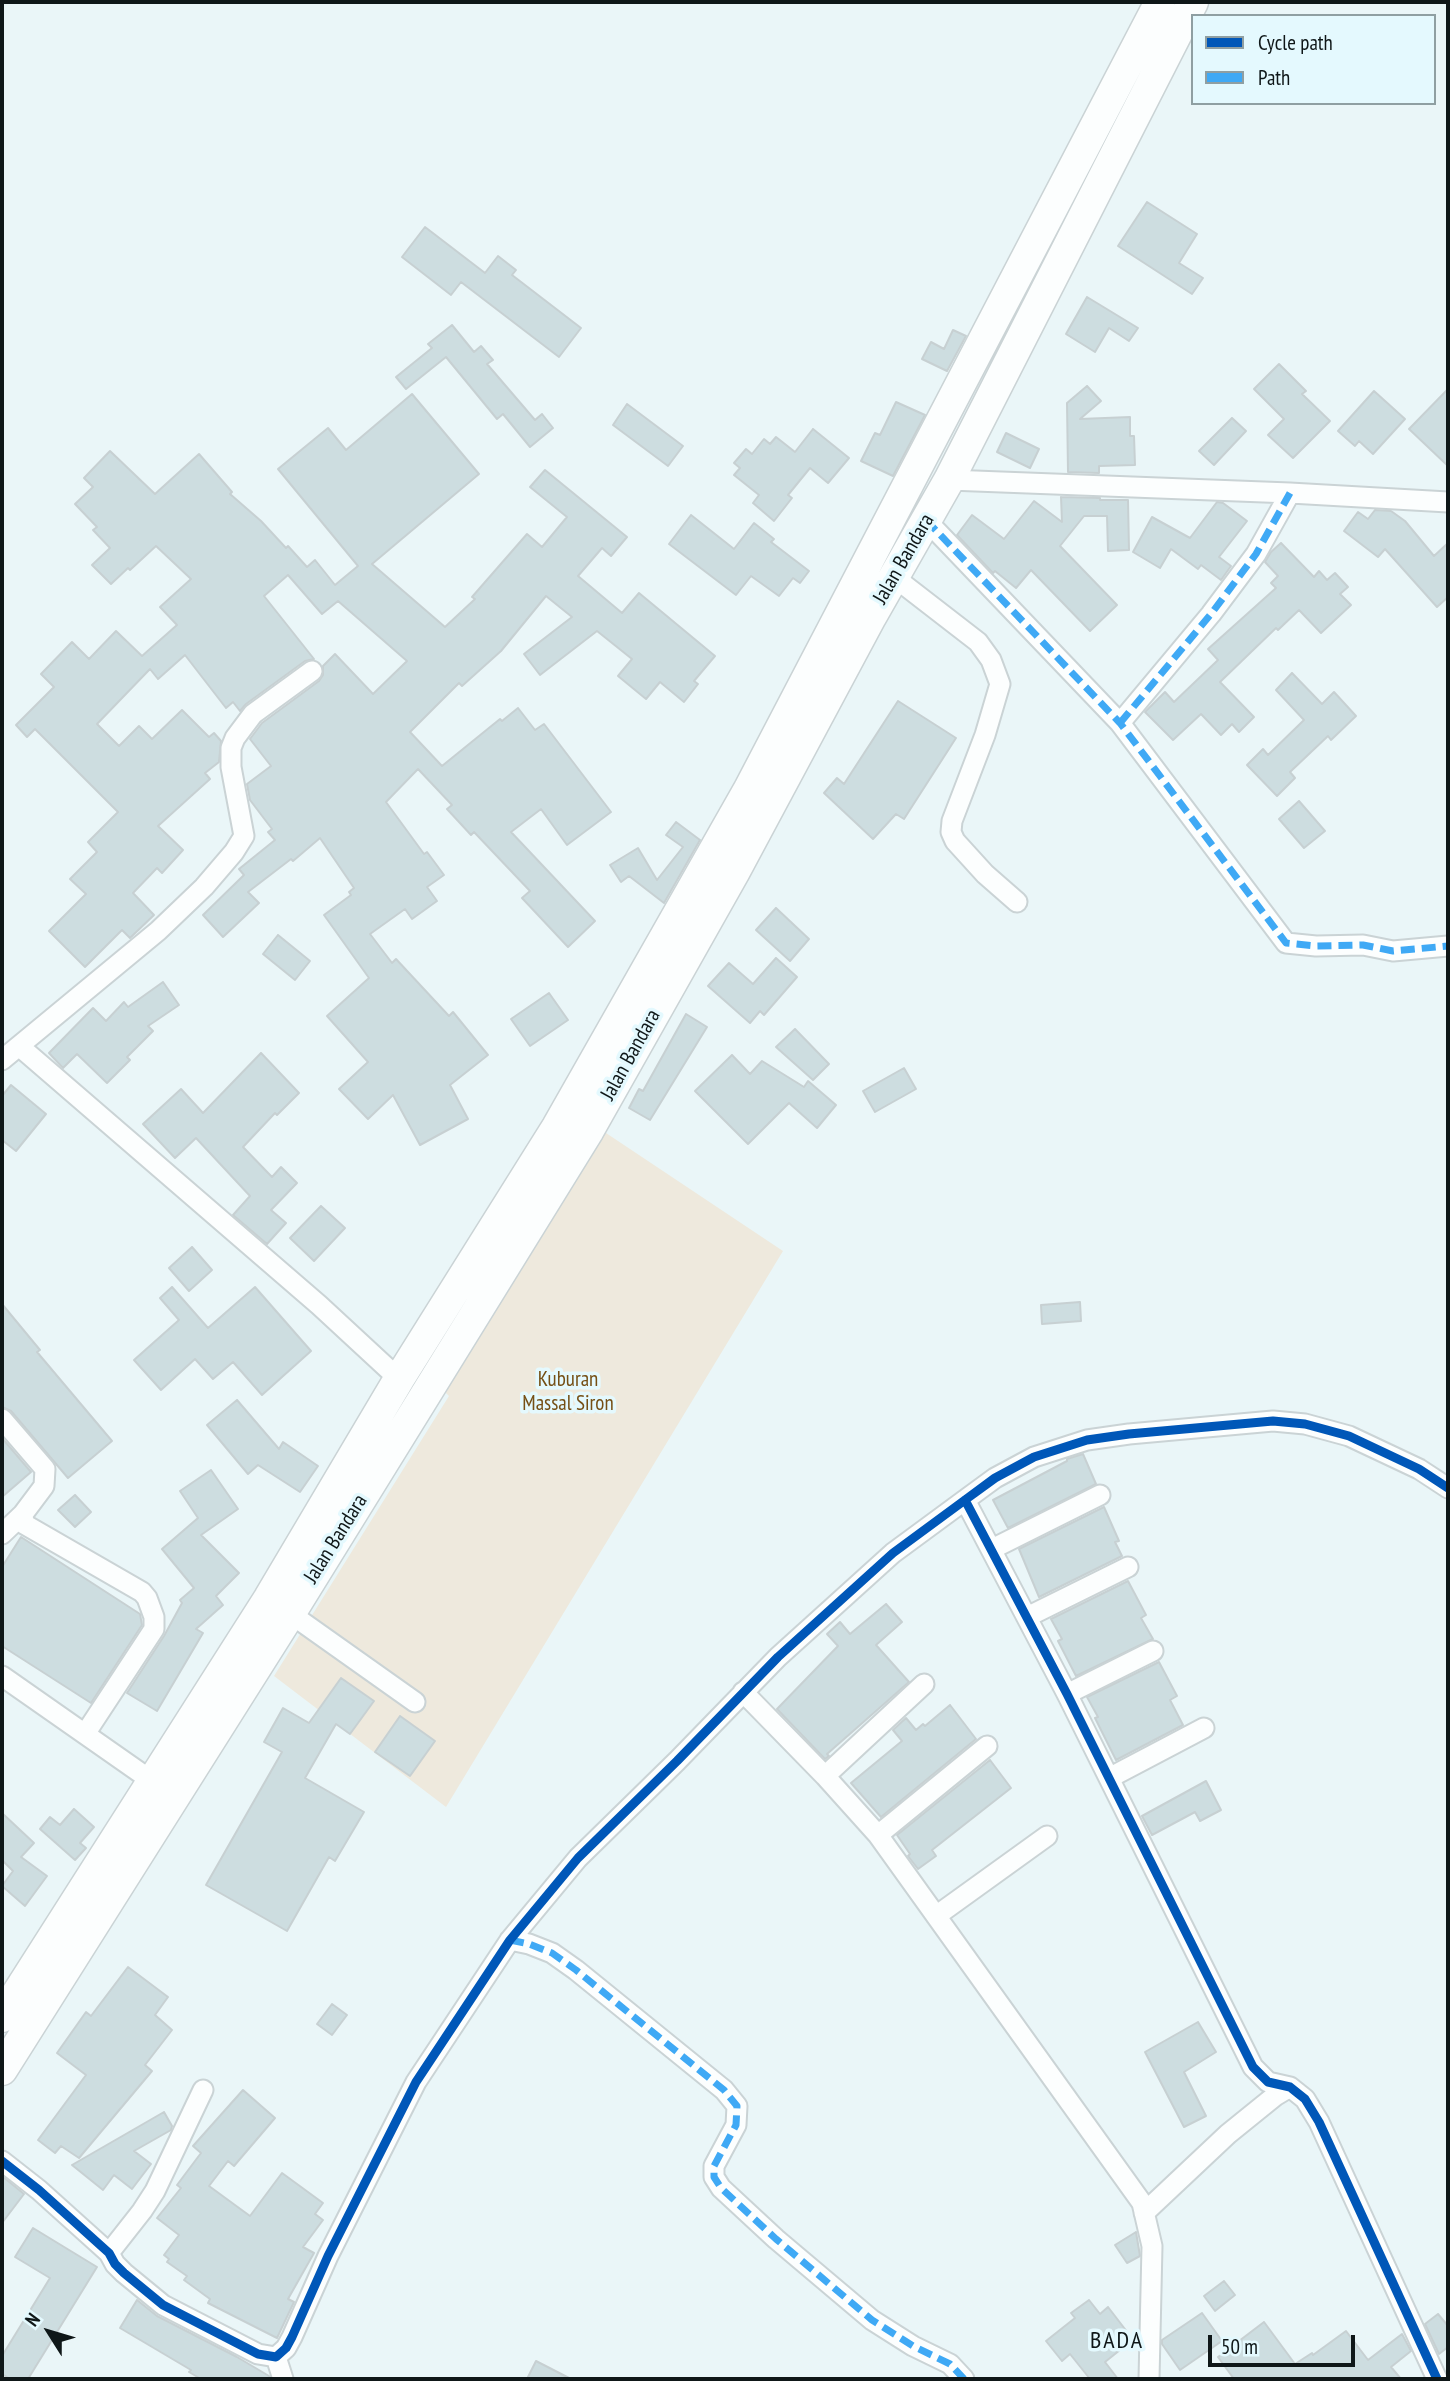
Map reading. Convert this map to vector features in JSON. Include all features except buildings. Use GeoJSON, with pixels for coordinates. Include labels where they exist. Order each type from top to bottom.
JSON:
{"type":"FeatureCollection","features":[{"type":"Feature","properties":{"kind":"highway","name":"Jalan Bandara"},"geometry":{"type":"LineString","coordinates":[[2,2070],[279,1606],[589,1130],[734,873],[991,328],[1160,2]]}},
{"type":"Feature","properties":{"kind":"highway","name":"Jalan Bandara"},"geometry":{"type":"LineString","coordinates":[[2,2017],[152,1781],[279,1606],[399,1378],[557,1127],[749,789],[859,611],[894,578],[949,480],[1193,2]]}},
{"type":"Feature","properties":{"kind":"highway"},"geometry":{"type":"LineString","coordinates":[[991,328],[1020,339]]}},
{"type":"Feature","properties":{"kind":"street"},"geometry":{"type":"LineString","coordinates":[[949,480],[1448,502]]}},
{"type":"Feature","properties":{"kind":"street"},"geometry":{"type":"LineString","coordinates":[[1120,723],[1256,554],[1290,493]]}},
{"type":"Feature","properties":{"kind":"street"},"geometry":{"type":"LineString","coordinates":[[926,520],[1120,723],[1286,943],[1363,945],[1393,951],[1448,946]]}},
{"type":"Feature","properties":{"kind":"street"},"geometry":{"type":"LineString","coordinates":[[894,578],[978,642],[991,660],[1000,684],[985,736],[952,821],[951,832],[955,841],[985,874],[1017,902]]}},
{"type":"Feature","properties":{"kind":"street"},"geometry":{"type":"LineString","coordinates":[[2,1060],[158,931],[204,887],[234,852],[244,836],[230,767],[231,748],[235,738],[253,714],[312,671]]}},
{"type":"Feature","properties":{"kind":"street"},"geometry":{"type":"LineString","coordinates":[[19,1046],[319,1305],[399,1378]]}},
{"type":"Feature","properties":{"kind":"street"},"geometry":{"type":"LineString","coordinates":[[2,1419],[45,1469],[44,1486],[23,1514],[2,1534]]}},
{"type":"Feature","properties":{"kind":"street"},"geometry":{"type":"LineString","coordinates":[[276,2357],[286,2348],[292,2337],[328,2256],[416,2082],[510,1940],[578,1858],[743,1692],[893,1553],[995,1478],[1034,1457],[1087,1440],[1129,1434],[1273,1421],[1305,1424],[1349,1436],[1419,1469],[1448,1488]]}},
{"type":"Feature","properties":{"kind":"street"},"geometry":{"type":"LineString","coordinates":[[992,1549],[1100,1495]]}},
{"type":"Feature","properties":{"kind":"street"},"geometry":{"type":"LineString","coordinates":[[965,1500],[1067,1695],[1253,2067],[1268,2082],[1290,2087],[1306,2099],[1319,2122],[1437,2379]]}},
{"type":"Feature","properties":{"kind":"street"},"geometry":{"type":"LineString","coordinates":[[23,1514],[24,1524],[142,1592],[154,1617],[154,1629],[85,1734]]}},
{"type":"Feature","properties":{"kind":"street"},"geometry":{"type":"LineString","coordinates":[[1027,1617],[1128,1567]]}},
{"type":"Feature","properties":{"kind":"street"},"geometry":{"type":"LineString","coordinates":[[279,1606],[415,1702]]}},
{"type":"Feature","properties":{"kind":"street"},"geometry":{"type":"LineString","coordinates":[[1067,1695],[1153,1651]]}},
{"type":"Feature","properties":{"kind":"street"},"geometry":{"type":"LineString","coordinates":[[2,1676],[152,1781]]}},
{"type":"Feature","properties":{"kind":"street"},"geometry":{"type":"LineString","coordinates":[[825,1776],[925,1684]]}},
{"type":"Feature","properties":{"kind":"street"},"geometry":{"type":"LineString","coordinates":[[743,1692],[878,1835],[1142,2203],[1152,2246],[1149,2379]]}},
{"type":"Feature","properties":{"kind":"street"},"geometry":{"type":"LineString","coordinates":[[1109,1778],[1205,1728]]}},
{"type":"Feature","properties":{"kind":"street"},"geometry":{"type":"LineString","coordinates":[[878,1835],[987,1746]]}},
{"type":"Feature","properties":{"kind":"street"},"geometry":{"type":"LineString","coordinates":[[936,1916],[1047,1836]]}},
{"type":"Feature","properties":{"kind":"street"},"geometry":{"type":"LineString","coordinates":[[510,1940],[529,1944],[552,1954],[576,1970],[724,2090],[737,2106],[736,2125],[715,2166],[714,2177],[721,2188],[776,2239],[872,2320],[913,2346],[950,2364],[964,2379]]}},
{"type":"Feature","properties":{"kind":"street"},"geometry":{"type":"LineString","coordinates":[[1144,2213],[1228,2134],[1275,2095],[1290,2087]]}},
{"type":"Feature","properties":{"kind":"street"},"geometry":{"type":"LineString","coordinates":[[109,2253],[155,2191],[203,2090]]}},
{"type":"Feature","properties":{"kind":"street"},"geometry":{"type":"LineString","coordinates":[[2,2161],[39,2190],[109,2253],[124,2273],[163,2305],[258,2354],[276,2357]]}},
{"type":"Feature","properties":{"kind":"street"},"geometry":{"type":"LineString","coordinates":[[276,2357],[283,2379]]}},
{"type":"Feature","properties":{"kind":"green space","name":"Kuburan Massal Siron"},"geometry":{"type":"Polygon","coordinates":[[[600,1129],[783,1251],[446,1807],[274,1676],[449,1396],[440,1387],[600,1129]]]}},
{"type":"Feature","properties":{"kind":"marked path"},"geometry":{"type":"LineString","coordinates":[[1120,723],[1211,614],[1256,554],[1290,493]]}},
{"type":"Feature","properties":{"kind":"marked path"},"geometry":{"type":"LineString","coordinates":[[926,520],[1120,723],[1286,943],[1316,946],[1363,945],[1393,951],[1448,946]]}},
{"type":"Feature","properties":{"kind":"marked path"},"geometry":{"type":"LineString","coordinates":[[510,1940],[552,1953],[724,2090],[737,2106],[736,2125],[714,2166],[714,2177],[721,2188],[776,2239],[872,2320],[913,2346],[950,2364],[964,2379]]}},
{"type":"Feature","properties":{"kind":"cycle path"},"geometry":{"type":"LineString","coordinates":[[2,2161],[39,2190],[109,2253],[124,2273],[163,2305],[258,2354],[276,2357],[286,2348],[292,2337],[328,2256],[416,2082],[510,1940],[578,1858],[778,1657],[893,1553],[995,1478],[1034,1457],[1087,1440],[1129,1434],[1273,1421],[1305,1424],[1349,1436],[1419,1469],[1448,1488]]}},
{"type":"Feature","properties":{"kind":"cycle path"},"geometry":{"type":"LineString","coordinates":[[965,1500],[1067,1694],[1253,2067],[1268,2082],[1290,2087],[1305,2099],[1319,2122],[1437,2379]]}},
{"type":"Feature","properties":{"kind":"district","name":"BADA"},"geometry":{"type":"Point","coordinates":[1117,2341]}}]}
